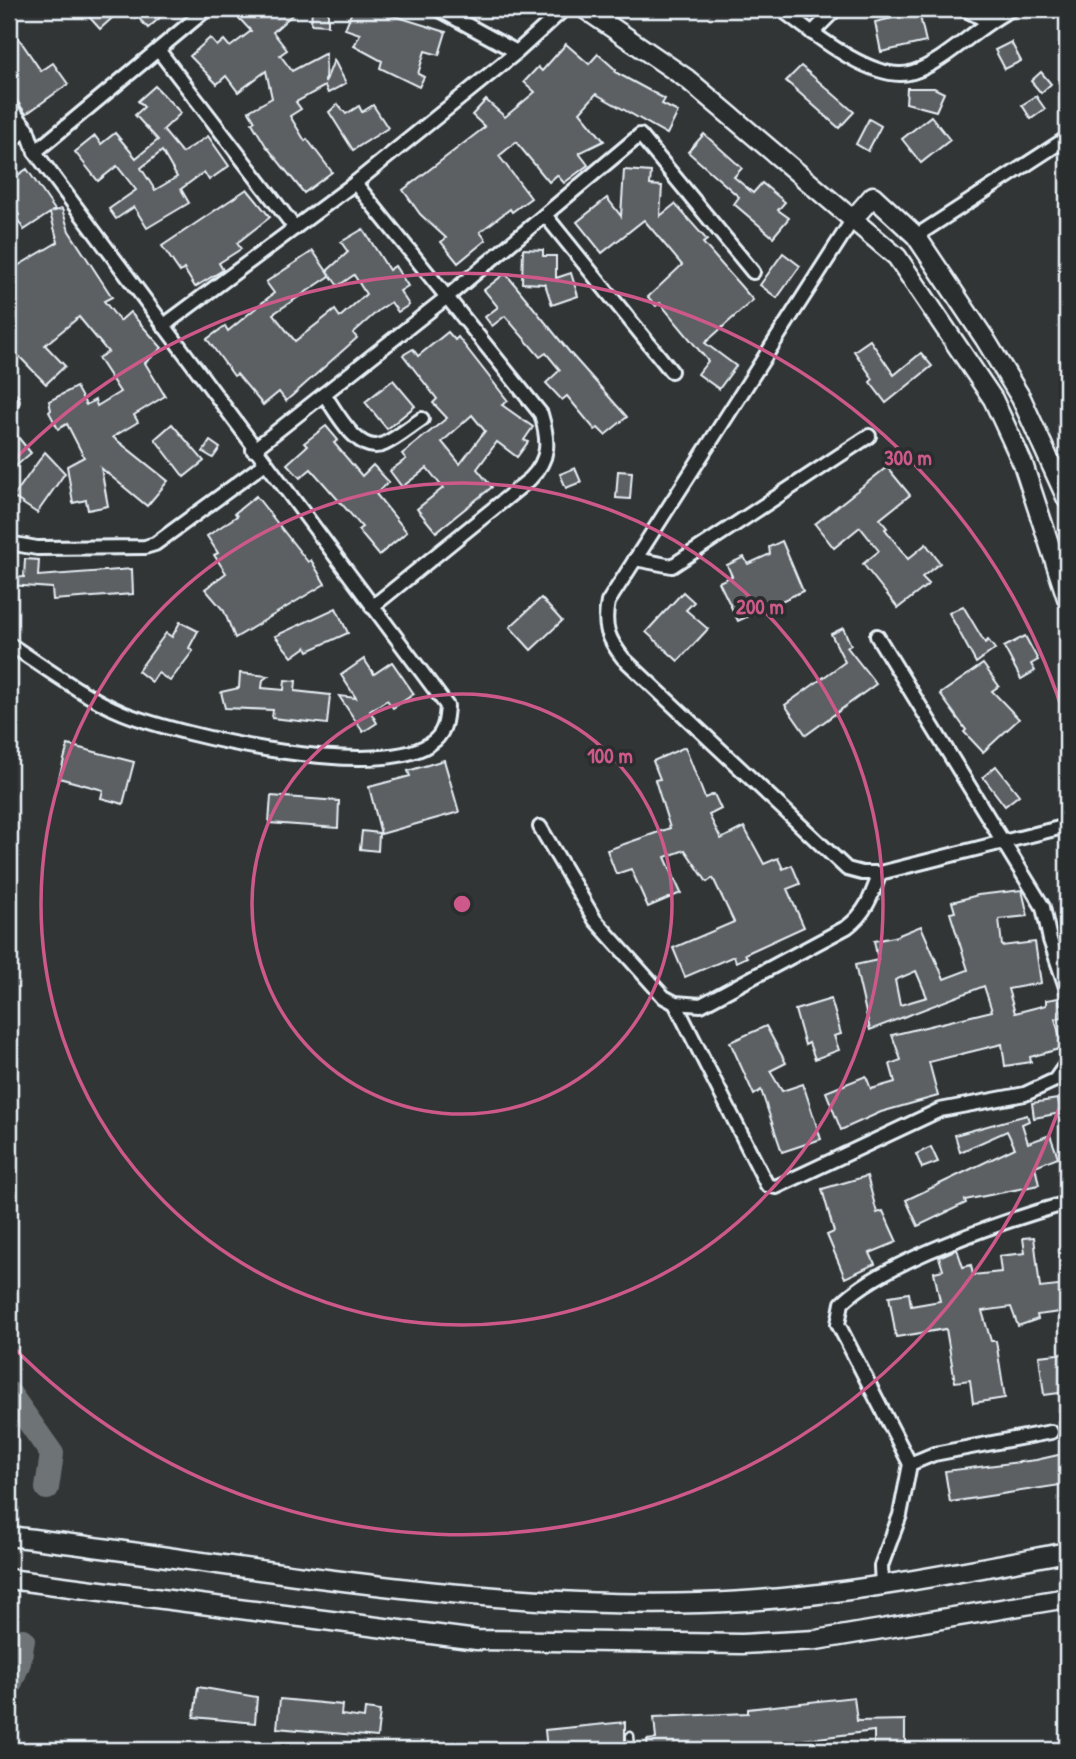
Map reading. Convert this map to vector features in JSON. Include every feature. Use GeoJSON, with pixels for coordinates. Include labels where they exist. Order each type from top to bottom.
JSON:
{"type":"FeatureCollection","features":[{"type":"Feature","properties":{"kind":"street"},"geometry":{"type":"LineString","coordinates":[[35,152],[207,9]]}},
{"type":"Feature","properties":{"kind":"street"},"geometry":{"type":"LineString","coordinates":[[438,9],[517,52]]}},
{"type":"Feature","properties":{"kind":"street"},"geometry":{"type":"LineString","coordinates":[[163,326],[355,183],[517,52],[564,9]]}},
{"type":"Feature","properties":{"kind":"street"},"geometry":{"type":"LineString","coordinates":[[584,9],[687,79],[897,257],[993,399],[1023,464],[1067,598]]}},
{"type":"Feature","properties":{"kind":"street"},"geometry":{"type":"LineString","coordinates":[[781,9],[812,33],[876,71],[911,73],[1012,9]]}},
{"type":"Feature","properties":{"kind":"street"},"geometry":{"type":"LineString","coordinates":[[812,33],[836,9]]}},
{"type":"Feature","properties":{"kind":"street"},"geometry":{"type":"LineString","coordinates":[[964,9],[989,22]]}},
{"type":"Feature","properties":{"kind":"street"},"geometry":{"type":"LineString","coordinates":[[159,51],[295,228]]}},
{"type":"Feature","properties":{"kind":"street"},"geometry":{"type":"LineString","coordinates":[[9,106],[26,130],[35,152],[253,450],[447,706],[445,726],[436,740],[415,752],[390,756],[329,756],[200,736],[148,722],[101,702],[9,644]]}},
{"type":"Feature","properties":{"kind":"street"},"geometry":{"type":"LineString","coordinates":[[9,143],[26,130]]}},
{"type":"Feature","properties":{"kind":"street"},"geometry":{"type":"LineString","coordinates":[[253,450],[447,297],[640,135],[752,272]]}},
{"type":"Feature","properties":{"kind":"street"},"geometry":{"type":"LineString","coordinates":[[897,257],[916,236],[1067,138]]}},
{"type":"Feature","properties":{"kind":"street"},"geometry":{"type":"LineString","coordinates":[[355,183],[541,414],[547,434],[547,452],[542,466],[530,479],[372,607]]}},
{"type":"Feature","properties":{"kind":"street"},"geometry":{"type":"LineString","coordinates":[[1067,499],[1021,398],[916,236],[873,196],[853,219],[635,559],[608,602],[604,621],[610,640],[623,658],[847,869],[862,873],[880,873],[1067,825]]}},
{"type":"Feature","properties":{"kind":"street"},"geometry":{"type":"LineString","coordinates":[[545,215],[671,371]]}},
{"type":"Feature","properties":{"kind":"street"},"geometry":{"type":"LineString","coordinates":[[324,394],[361,442],[373,446],[383,445],[422,419]]}},
{"type":"Feature","properties":{"kind":"street"},"geometry":{"type":"LineString","coordinates":[[635,559],[672,566],[869,436]]}},
{"type":"Feature","properties":{"kind":"street"},"geometry":{"type":"LineString","coordinates":[[9,542],[37,548],[145,547],[155,544],[264,464]]}},
{"type":"Feature","properties":{"kind":"street"},"geometry":{"type":"LineString","coordinates":[[877,636],[1043,907],[1050,940],[1067,990]]}},
{"type":"Feature","properties":{"kind":"street"},"geometry":{"type":"LineString","coordinates":[[540,827],[596,920],[664,997],[675,1003],[701,1005],[847,927],[864,910],[880,873]]}},
{"type":"Feature","properties":{"kind":"street"},"geometry":{"type":"LineString","coordinates":[[675,1003],[767,1185],[776,1187],[940,1110],[1025,1094],[1055,1080],[1067,1063]]}},
{"type":"Feature","properties":{"kind":"street"},"geometry":{"type":"LineString","coordinates":[[882,1587],[881,1566],[900,1515],[910,1464],[838,1324],[842,1303],[880,1277],[962,1238],[1067,1203]]}},
{"type":"Feature","properties":{"kind":"street"},"geometry":{"type":"LineString","coordinates":[[910,1464],[933,1454],[1051,1432]]}},
{"type":"Feature","properties":{"kind":"street"},"geometry":{"type":"LineString","coordinates":[[9,1536],[476,1597],[597,1602],[743,1601],[882,1587],[1067,1552]]}},
{"type":"Feature","properties":{"kind":"street"},"geometry":{"type":"LineString","coordinates":[[9,1580],[477,1640],[742,1644],[816,1640],[1067,1598]]}},
{"type":"Feature","properties":{"kind":"lane"},"geometry":{"type":"LineString","coordinates":[[631,1736],[631,1750]]}},
{"type":"Feature","properties":{"kind":"building"},"geometry":{"type":"Polygon","coordinates":[[[82,9],[122,9],[100,29],[82,9]]]}},
{"type":"Feature","properties":{"kind":"building"},"geometry":{"type":"Polygon","coordinates":[[[130,9],[170,9],[148,28],[130,9]]]}},
{"type":"Feature","properties":{"kind":"building"},"geometry":{"type":"Polygon","coordinates":[[[247,9],[287,9],[292,15],[273,32],[287,50],[280,55],[292,71],[326,53],[325,83],[334,60],[346,83],[328,93],[325,86],[296,102],[301,109],[290,116],[305,141],[307,139],[332,172],[304,193],[266,146],[252,123],[255,121],[249,111],[272,98],[266,71],[238,92],[226,76],[217,84],[190,56],[210,38],[217,46],[224,40],[230,47],[251,31],[238,17],[247,9]]]}},
{"type":"Feature","properties":{"kind":"building"},"geometry":{"type":"Polygon","coordinates":[[[312,9],[328,9],[328,25],[311,24],[312,9]]]}},
{"type":"Feature","properties":{"kind":"building"},"geometry":{"type":"Polygon","coordinates":[[[353,9],[394,9],[391,15],[446,32],[439,55],[425,51],[418,74],[424,77],[419,87],[380,68],[382,61],[354,46],[360,34],[345,29],[353,9]]]}},
{"type":"Feature","properties":{"kind":"building"},"geometry":{"type":"Polygon","coordinates":[[[919,12],[926,42],[881,52],[875,22],[919,12]]]}},
{"type":"Feature","properties":{"kind":"building"},"geometry":{"type":"Polygon","coordinates":[[[9,24],[41,71],[53,63],[68,84],[26,114],[9,89],[9,24]]]}},
{"type":"Feature","properties":{"kind":"building"},"geometry":{"type":"Polygon","coordinates":[[[1011,42],[1021,61],[1005,69],[995,50],[1011,42]]]}},
{"type":"Feature","properties":{"kind":"building"},"geometry":{"type":"Polygon","coordinates":[[[566,44],[589,64],[598,54],[616,70],[615,72],[665,99],[662,104],[678,112],[667,134],[596,94],[580,112],[604,141],[579,153],[588,165],[564,183],[557,175],[549,182],[516,142],[499,156],[531,198],[512,212],[510,209],[480,232],[486,240],[458,263],[441,242],[446,238],[420,214],[403,190],[485,127],[472,115],[486,100],[505,117],[535,92],[524,82],[538,67],[542,71],[566,44]]]}},
{"type":"Feature","properties":{"kind":"building"},"geometry":{"type":"Polygon","coordinates":[[[801,66],[854,112],[839,128],[786,81],[801,66]]]}},
{"type":"Feature","properties":{"kind":"building"},"geometry":{"type":"Polygon","coordinates":[[[1041,72],[1051,84],[1041,93],[1031,81],[1041,72]]]}},
{"type":"Feature","properties":{"kind":"building"},"geometry":{"type":"Polygon","coordinates":[[[155,86],[181,113],[163,130],[182,153],[208,136],[229,166],[209,180],[204,172],[181,189],[189,203],[147,228],[134,207],[116,219],[109,209],[136,190],[117,166],[98,181],[75,152],[95,136],[101,144],[115,133],[136,158],[158,140],[135,115],[144,107],[138,101],[155,86]],[[162,151],[141,168],[155,190],[177,177],[162,151]]]}},
{"type":"Feature","properties":{"kind":"building"},"geometry":{"type":"Polygon","coordinates":[[[907,88],[934,88],[944,93],[936,111],[906,103],[907,88]]]}},
{"type":"Feature","properties":{"kind":"building"},"geometry":{"type":"Polygon","coordinates":[[[1036,96],[1045,109],[1031,119],[1022,105],[1036,96]]]}},
{"type":"Feature","properties":{"kind":"building"},"geometry":{"type":"Polygon","coordinates":[[[338,104],[346,114],[359,106],[362,112],[373,105],[388,128],[353,150],[329,112],[338,104]]]}},
{"type":"Feature","properties":{"kind":"building"},"geometry":{"type":"Polygon","coordinates":[[[931,116],[950,140],[921,163],[902,139],[931,116]]]}},
{"type":"Feature","properties":{"kind":"building"},"geometry":{"type":"Polygon","coordinates":[[[869,119],[881,126],[868,151],[856,144],[869,119]]]}},
{"type":"Feature","properties":{"kind":"building"},"geometry":{"type":"Polygon","coordinates":[[[704,134],[742,168],[734,177],[753,193],[762,183],[785,202],[778,210],[789,218],[773,237],[734,204],[739,197],[688,152],[704,134]]]}},
{"type":"Feature","properties":{"kind":"building"},"geometry":{"type":"Polygon","coordinates":[[[27,169],[55,210],[51,212],[62,209],[69,231],[112,297],[104,301],[120,321],[130,312],[162,348],[145,363],[165,396],[134,415],[138,422],[113,437],[168,481],[147,506],[101,468],[108,506],[88,510],[86,500],[73,503],[67,466],[84,457],[67,424],[58,429],[49,412],[49,401],[76,387],[86,405],[95,400],[97,406],[120,392],[98,358],[108,352],[79,317],[45,345],[65,366],[46,384],[12,349],[18,344],[9,325],[9,271],[58,242],[50,213],[24,230],[16,217],[19,215],[9,199],[9,181],[27,169]]]}},
{"type":"Feature","properties":{"kind":"building"},"geometry":{"type":"Polygon","coordinates":[[[624,170],[651,172],[650,185],[662,186],[660,216],[675,204],[707,240],[703,243],[753,300],[705,343],[736,366],[719,389],[698,374],[708,361],[660,303],[656,306],[648,297],[682,265],[644,220],[602,253],[577,222],[607,198],[621,216],[624,170]]]}},
{"type":"Feature","properties":{"kind":"building"},"geometry":{"type":"Polygon","coordinates":[[[247,189],[270,217],[237,243],[241,249],[219,263],[223,270],[195,287],[184,269],[180,272],[162,246],[247,189]]]}},
{"type":"Feature","properties":{"kind":"building"},"geometry":{"type":"Polygon","coordinates":[[[363,229],[389,270],[395,266],[408,286],[400,291],[409,305],[398,312],[391,302],[379,310],[353,333],[357,338],[286,401],[279,392],[263,405],[237,374],[234,376],[207,339],[225,326],[228,331],[274,293],[266,282],[313,251],[330,276],[273,314],[295,341],[335,310],[340,317],[366,294],[354,275],[338,286],[327,271],[348,252],[341,242],[363,229]]]}},
{"type":"Feature","properties":{"kind":"building"},"geometry":{"type":"Polygon","coordinates":[[[523,249],[543,250],[543,256],[556,256],[556,278],[571,273],[578,296],[552,305],[545,284],[522,283],[523,249]]]}},
{"type":"Feature","properties":{"kind":"building"},"geometry":{"type":"Polygon","coordinates":[[[783,253],[800,266],[777,298],[760,285],[783,253]]]}},
{"type":"Feature","properties":{"kind":"building"},"geometry":{"type":"Polygon","coordinates":[[[503,275],[507,275],[571,354],[627,417],[605,435],[598,428],[595,430],[567,396],[562,400],[546,383],[560,370],[546,353],[540,357],[505,316],[492,326],[485,317],[498,307],[484,290],[503,275]]]}},
{"type":"Feature","properties":{"kind":"building"},"geometry":{"type":"Polygon","coordinates":[[[448,332],[455,340],[458,337],[508,401],[502,405],[533,427],[524,440],[528,442],[517,457],[497,442],[477,469],[492,487],[436,532],[417,509],[443,488],[427,468],[402,487],[390,471],[406,459],[402,454],[447,418],[433,403],[437,399],[403,355],[413,349],[418,356],[448,332]],[[472,415],[442,442],[460,464],[485,431],[472,415]]]}},
{"type":"Feature","properties":{"kind":"building"},"geometry":{"type":"Polygon","coordinates":[[[870,340],[894,375],[921,353],[932,366],[886,403],[870,382],[873,379],[854,351],[870,340]]]}},
{"type":"Feature","properties":{"kind":"building"},"geometry":{"type":"Polygon","coordinates":[[[393,380],[415,406],[387,429],[365,402],[393,380]]]}},
{"type":"Feature","properties":{"kind":"building"},"geometry":{"type":"Polygon","coordinates":[[[172,424],[204,461],[184,477],[155,439],[172,424]]]}},
{"type":"Feature","properties":{"kind":"building"},"geometry":{"type":"Polygon","coordinates":[[[9,426],[31,453],[9,472],[9,426]]]}},
{"type":"Feature","properties":{"kind":"building"},"geometry":{"type":"Polygon","coordinates":[[[326,426],[338,440],[334,443],[362,476],[373,465],[389,482],[376,494],[407,532],[379,555],[358,530],[362,527],[311,469],[300,478],[287,464],[307,446],[304,443],[326,426]]]}},
{"type":"Feature","properties":{"kind":"building"},"geometry":{"type":"Polygon","coordinates":[[[210,441],[220,448],[213,458],[203,452],[210,441]]]}},
{"type":"Feature","properties":{"kind":"building"},"geometry":{"type":"Polygon","coordinates":[[[45,452],[65,473],[37,513],[13,497],[45,452]]]}},
{"type":"Feature","properties":{"kind":"building"},"geometry":{"type":"Polygon","coordinates":[[[887,467],[910,495],[880,519],[887,528],[885,529],[908,559],[926,544],[940,563],[922,577],[929,584],[898,608],[863,564],[879,551],[860,527],[834,548],[815,524],[887,467]]]}},
{"type":"Feature","properties":{"kind":"building"},"geometry":{"type":"Polygon","coordinates":[[[575,468],[581,482],[566,488],[560,474],[575,468]]]}},
{"type":"Feature","properties":{"kind":"building"},"geometry":{"type":"Polygon","coordinates":[[[618,471],[632,472],[630,499],[616,498],[618,471]]]}},
{"type":"Feature","properties":{"kind":"building"},"geometry":{"type":"Polygon","coordinates":[[[256,496],[308,562],[311,560],[325,584],[235,638],[224,611],[205,589],[226,573],[214,555],[218,553],[207,536],[237,516],[235,513],[256,496]]]}},
{"type":"Feature","properties":{"kind":"building"},"geometry":{"type":"Polygon","coordinates":[[[782,541],[803,591],[738,621],[719,582],[732,576],[727,565],[744,557],[748,564],[770,554],[769,547],[782,541]]]}},
{"type":"Feature","properties":{"kind":"building"},"geometry":{"type":"Polygon","coordinates":[[[25,559],[39,560],[38,576],[132,569],[133,594],[53,600],[52,588],[9,585],[9,578],[24,577],[25,559]]]}},
{"type":"Feature","properties":{"kind":"building"},"geometry":{"type":"Polygon","coordinates":[[[683,592],[694,602],[686,610],[708,629],[678,661],[646,632],[683,592]]]}},
{"type":"Feature","properties":{"kind":"building"},"geometry":{"type":"Polygon","coordinates":[[[541,598],[562,621],[531,650],[510,627],[541,598]]]}},
{"type":"Feature","properties":{"kind":"building"},"geometry":{"type":"Polygon","coordinates":[[[963,606],[985,643],[988,640],[995,649],[976,663],[949,613],[963,606]]]}},
{"type":"Feature","properties":{"kind":"building"},"geometry":{"type":"Polygon","coordinates":[[[336,608],[348,633],[308,651],[306,647],[292,657],[275,636],[336,608]]]}},
{"type":"Feature","properties":{"kind":"building"},"geometry":{"type":"Polygon","coordinates":[[[180,622],[198,631],[189,648],[193,651],[170,681],[158,673],[152,682],[138,671],[166,633],[172,637],[180,622]]]}},
{"type":"Feature","properties":{"kind":"building"},"geometry":{"type":"Polygon","coordinates":[[[843,628],[851,645],[847,647],[876,684],[806,735],[785,705],[845,662],[831,634],[843,628]]]}},
{"type":"Feature","properties":{"kind":"building"},"geometry":{"type":"Polygon","coordinates":[[[1025,636],[1038,660],[1031,664],[1035,671],[1021,679],[1004,647],[1025,636]]]}},
{"type":"Feature","properties":{"kind":"building"},"geometry":{"type":"Polygon","coordinates":[[[364,659],[374,674],[392,662],[414,694],[393,708],[387,700],[370,711],[377,723],[363,732],[339,696],[356,698],[341,675],[364,659]]]}},
{"type":"Feature","properties":{"kind":"building"},"geometry":{"type":"Polygon","coordinates":[[[983,664],[999,686],[992,691],[1019,719],[983,752],[964,732],[966,730],[940,694],[983,664]]]}},
{"type":"Feature","properties":{"kind":"building"},"geometry":{"type":"Polygon","coordinates":[[[240,673],[268,676],[263,680],[262,688],[284,690],[285,680],[296,681],[295,691],[330,695],[327,724],[272,718],[273,710],[225,708],[221,692],[239,688],[240,673]]]}},
{"type":"Feature","properties":{"kind":"building"},"geometry":{"type":"Polygon","coordinates":[[[68,745],[134,762],[123,804],[101,798],[103,790],[59,778],[68,745]]]}},
{"type":"Feature","properties":{"kind":"building"},"geometry":{"type":"Polygon","coordinates":[[[685,747],[705,798],[714,794],[721,809],[709,815],[721,839],[744,827],[764,864],[778,858],[783,869],[792,865],[800,884],[787,889],[804,927],[745,954],[747,957],[736,962],[734,956],[685,977],[673,948],[734,922],[713,878],[707,882],[685,850],[665,857],[681,893],[648,907],[631,869],[616,874],[607,850],[670,828],[655,780],[660,779],[653,761],[685,747]]]}},
{"type":"Feature","properties":{"kind":"building"},"geometry":{"type":"Polygon","coordinates":[[[444,760],[459,812],[381,834],[369,787],[410,776],[408,771],[444,760]]]}},
{"type":"Feature","properties":{"kind":"building"},"geometry":{"type":"Polygon","coordinates":[[[996,766],[1019,795],[1005,806],[983,777],[996,766]]]}},
{"type":"Feature","properties":{"kind":"building"},"geometry":{"type":"Polygon","coordinates":[[[271,796],[339,801],[338,828],[269,823],[271,796]]]}},
{"type":"Feature","properties":{"kind":"building"},"geometry":{"type":"Polygon","coordinates":[[[362,831],[379,833],[378,851],[360,849],[362,831]]]}},
{"type":"Feature","properties":{"kind":"building"},"geometry":{"type":"Polygon","coordinates":[[[1022,890],[1028,916],[999,919],[1002,946],[1035,942],[1041,983],[1008,989],[1015,1013],[1046,1005],[1046,1000],[1059,998],[1062,1017],[1055,1019],[1063,1048],[1030,1057],[1031,1062],[1005,1066],[1002,1044],[929,1062],[938,1096],[881,1112],[841,1130],[826,1092],[866,1076],[871,1089],[895,1082],[890,1064],[901,1060],[892,1035],[992,1011],[984,986],[870,1030],[855,965],[878,960],[874,941],[894,937],[921,926],[944,979],[968,970],[950,913],[955,912],[952,902],[978,895],[1022,890]],[[916,971],[895,980],[900,1005],[927,997],[916,971]]]}},
{"type":"Feature","properties":{"kind":"building"},"geometry":{"type":"Polygon","coordinates":[[[831,999],[841,1034],[834,1036],[839,1050],[815,1059],[809,1043],[805,1045],[795,1010],[831,999]]]}},
{"type":"Feature","properties":{"kind":"building"},"geometry":{"type":"Polygon","coordinates":[[[766,1026],[786,1063],[770,1071],[782,1091],[803,1084],[821,1139],[782,1152],[761,1090],[754,1095],[730,1042],[766,1026]]]}},
{"type":"Feature","properties":{"kind":"building"},"geometry":{"type":"Polygon","coordinates":[[[1058,1099],[1061,1113],[1034,1118],[1032,1103],[1058,1099]]]}},
{"type":"Feature","properties":{"kind":"building"},"geometry":{"type":"Polygon","coordinates":[[[1027,1115],[1029,1121],[1022,1124],[1028,1143],[1050,1135],[1058,1157],[1035,1166],[1039,1185],[965,1200],[966,1203],[918,1226],[906,1200],[1015,1148],[1007,1131],[960,1152],[955,1135],[1027,1115]]]}},
{"type":"Feature","properties":{"kind":"building"},"geometry":{"type":"Polygon","coordinates":[[[931,1147],[938,1162],[922,1168],[916,1154],[931,1147]]]}},
{"type":"Feature","properties":{"kind":"building"},"geometry":{"type":"Polygon","coordinates":[[[867,1176],[877,1213],[883,1211],[897,1242],[870,1253],[875,1264],[845,1278],[827,1235],[834,1232],[822,1189],[867,1176]]]}},
{"type":"Feature","properties":{"kind":"building"},"geometry":{"type":"Polygon","coordinates":[[[1034,1237],[1040,1288],[1067,1285],[1067,1311],[1037,1315],[1038,1319],[1018,1326],[1011,1307],[982,1311],[991,1341],[996,1341],[1005,1398],[973,1403],[970,1380],[955,1382],[946,1329],[896,1337],[889,1296],[909,1293],[911,1306],[940,1301],[934,1272],[943,1270],[939,1257],[957,1249],[963,1267],[971,1265],[973,1275],[1001,1272],[999,1256],[1025,1253],[1023,1238],[1034,1237]]]}},
{"type":"Feature","properties":{"kind":"building"},"geometry":{"type":"Polygon","coordinates":[[[1067,1353],[1067,1392],[1044,1395],[1039,1356],[1067,1353]]]}},
{"type":"Feature","properties":{"kind":"building"},"geometry":{"type":"Polygon","coordinates":[[[1067,1453],[1067,1484],[950,1502],[945,1471],[1036,1460],[1067,1453]]]}},
{"type":"Feature","properties":{"kind":"building"},"geometry":{"type":"Polygon","coordinates":[[[198,1687],[257,1697],[255,1723],[194,1717],[198,1687]]]}},
{"type":"Feature","properties":{"kind":"building"},"geometry":{"type":"Polygon","coordinates":[[[854,1697],[857,1721],[905,1720],[905,1750],[874,1750],[874,1731],[739,1748],[648,1750],[647,1740],[656,1739],[654,1717],[748,1713],[748,1709],[854,1697]]]}},
{"type":"Feature","properties":{"kind":"building"},"geometry":{"type":"Polygon","coordinates":[[[280,1699],[342,1705],[341,1715],[364,1718],[365,1709],[380,1711],[377,1737],[277,1728],[280,1699]]]}},
{"type":"Feature","properties":{"kind":"building"},"geometry":{"type":"Polygon","coordinates":[[[625,1722],[625,1750],[547,1750],[545,1730],[625,1722]]]}},
{"type":"Feature","properties":{"kind":"waterway"},"geometry":{"type":"LineString","coordinates":[[9,1393],[52,1454],[47,1488]]}},
{"type":"Feature","properties":{"kind":"waterway"},"geometry":{"type":"LineString","coordinates":[[9,1687],[19,1662],[23,1640]]}}]}
